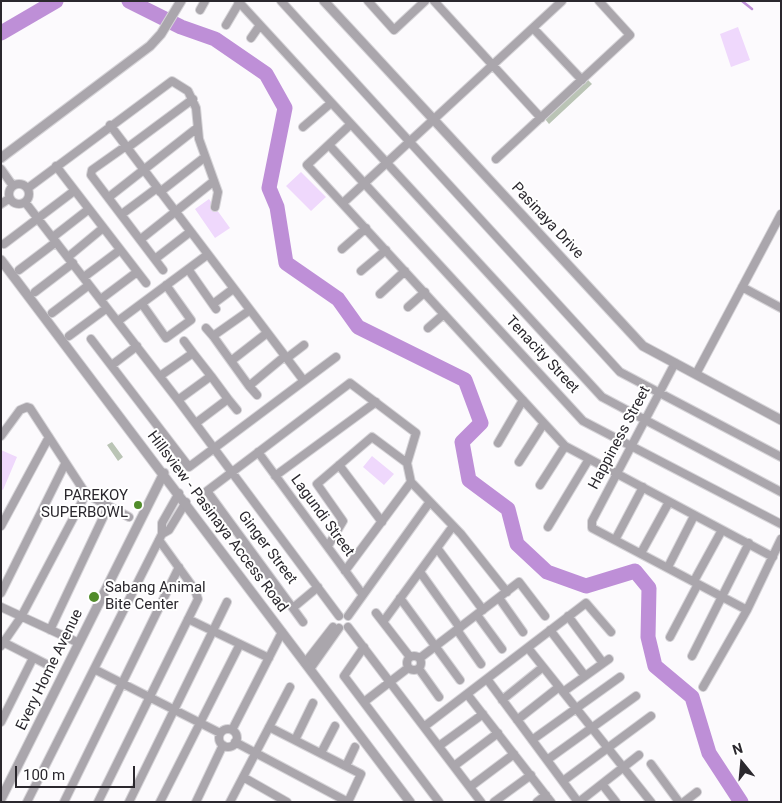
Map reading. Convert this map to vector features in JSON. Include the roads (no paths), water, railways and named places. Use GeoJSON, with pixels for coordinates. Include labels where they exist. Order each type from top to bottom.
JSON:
{"type":"FeatureCollection","features":[{"type":"Feature","properties":{"kind":"street"},"geometry":{"type":"LineString","coordinates":[[1,158],[137,57],[162,34],[180,1]]}},
{"type":"Feature","properties":{"kind":"street"},"geometry":{"type":"LineString","coordinates":[[200,10],[205,1]]}},
{"type":"Feature","properties":{"kind":"street"},"geometry":{"type":"LineString","coordinates":[[281,1],[620,372],[781,457]]}},
{"type":"Feature","properties":{"kind":"street","name":"Pasinaya Drive"},"geometry":{"type":"LineString","coordinates":[[324,1],[644,346],[781,420]]}},
{"type":"Feature","properties":{"kind":"street"},"geometry":{"type":"LineString","coordinates":[[368,1],[394,30],[425,1]]}},
{"type":"Feature","properties":{"kind":"street"},"geometry":{"type":"LineString","coordinates":[[434,1],[541,118]]}},
{"type":"Feature","properties":{"kind":"street"},"geometry":{"type":"LineString","coordinates":[[343,203],[562,1]]}},
{"type":"Feature","properties":{"kind":"street"},"geometry":{"type":"LineString","coordinates":[[496,159],[630,35],[599,1]]}},
{"type":"Feature","properties":{"kind":"street"},"geometry":{"type":"LineString","coordinates":[[226,25],[239,2],[602,398],[781,492]]}},
{"type":"Feature","properties":{"kind":"street"},"geometry":{"type":"LineString","coordinates":[[251,38],[260,25]]}},
{"type":"Feature","properties":{"kind":"street"},"geometry":{"type":"LineString","coordinates":[[533,28],[582,80]]}},
{"type":"Feature","properties":{"kind":"street"},"geometry":{"type":"LineString","coordinates":[[28,188],[168,82],[176,81],[193,98],[197,112],[197,128],[219,195],[215,207]]}},
{"type":"Feature","properties":{"kind":"street"},"geometry":{"type":"LineString","coordinates":[[163,270],[91,172],[193,98]]}},
{"type":"Feature","properties":{"kind":"street"},"geometry":{"type":"LineString","coordinates":[[303,127],[332,102]]}},
{"type":"Feature","properties":{"kind":"street"},"geometry":{"type":"LineString","coordinates":[[351,124],[307,164],[565,446],[694,516],[749,542],[773,557]]}},
{"type":"Feature","properties":{"kind":"street"},"geometry":{"type":"LineString","coordinates":[[110,125],[304,381]]}},
{"type":"Feature","properties":{"kind":"street"},"geometry":{"type":"LineString","coordinates":[[109,197],[197,128]]}},
{"type":"Feature","properties":{"kind":"street","name":"Tenacity Street"},"geometry":{"type":"LineString","coordinates":[[329,144],[583,421],[781,524]]}},
{"type":"Feature","properties":{"kind":"street"},"geometry":{"type":"LineString","coordinates":[[122,214],[205,157]]}},
{"type":"Feature","properties":{"kind":"street"},"geometry":{"type":"LineString","coordinates":[[56,166],[146,283]]}},
{"type":"Feature","properties":{"kind":"street"},"geometry":{"type":"LineString","coordinates":[[1,169],[13,186]]}},
{"type":"Feature","properties":{"kind":"street"},"geometry":{"type":"LineString","coordinates":[[140,239],[214,181]]}},
{"type":"Feature","properties":{"kind":"street"},"geometry":{"type":"LineString","coordinates":[[25,202],[15,203],[10,198],[10,191],[13,186],[20,184],[28,188]]}},
{"type":"Feature","properties":{"kind":"street"},"geometry":{"type":"LineString","coordinates":[[25,202],[29,194],[28,188]]}},
{"type":"Feature","properties":{"kind":"street"},"geometry":{"type":"LineString","coordinates":[[4,244],[74,191]]}},
{"type":"Feature","properties":{"kind":"street"},"geometry":{"type":"LineString","coordinates":[[1,204],[10,198]]}},
{"type":"Feature","properties":{"kind":"street"},"geometry":{"type":"LineString","coordinates":[[25,202],[196,423],[339,616],[337,626],[308,666]]}},
{"type":"Feature","properties":{"kind":"street"},"geometry":{"type":"LineString","coordinates":[[19,270],[88,209]]}},
{"type":"Feature","properties":{"kind":"street"},"geometry":{"type":"LineString","coordinates":[[696,374],[742,288],[777,229],[781,214]]}},
{"type":"Feature","properties":{"kind":"street"},"geometry":{"type":"LineString","coordinates":[[35,292],[104,228]]}},
{"type":"Feature","properties":{"kind":"street"},"geometry":{"type":"LineString","coordinates":[[342,249],[366,228]]}},
{"type":"Feature","properties":{"kind":"street"},"geometry":{"type":"LineString","coordinates":[[155,260],[190,232]]}},
{"type":"Feature","properties":{"kind":"street"},"geometry":{"type":"LineString","coordinates":[[84,277],[120,250]]}},
{"type":"Feature","properties":{"kind":"street"},"geometry":{"type":"LineString","coordinates":[[361,271],[386,250]]}},
{"type":"Feature","properties":{"kind":"street"},"geometry":{"type":"LineString","coordinates":[[118,321],[207,255]]}},
{"type":"Feature","properties":{"kind":"street","name":"Hillsview - Pasinaya Access Road"},"geometry":{"type":"LineString","coordinates":[[1,260],[103,397],[186,502],[410,802]]}},
{"type":"Feature","properties":{"kind":"street"},"geometry":{"type":"LineString","coordinates":[[188,269],[215,307],[233,289]]}},
{"type":"Feature","properties":{"kind":"street"},"geometry":{"type":"LineString","coordinates":[[101,299],[138,272]]}},
{"type":"Feature","properties":{"kind":"street"},"geometry":{"type":"LineString","coordinates":[[380,294],[406,272]]}},
{"type":"Feature","properties":{"kind":"street"},"geometry":{"type":"LineString","coordinates":[[52,313],[89,285]]}},
{"type":"Feature","properties":{"kind":"street"},"geometry":{"type":"LineString","coordinates":[[142,304],[166,338],[191,320],[166,285]]}},
{"type":"Feature","properties":{"kind":"street"},"geometry":{"type":"LineString","coordinates":[[742,288],[781,308]]}},
{"type":"Feature","properties":{"kind":"street"},"geometry":{"type":"LineString","coordinates":[[408,307],[425,292]]}},
{"type":"Feature","properties":{"kind":"street"},"geometry":{"type":"LineString","coordinates":[[69,336],[107,308]]}},
{"type":"Feature","properties":{"kind":"street"},"geometry":{"type":"LineString","coordinates":[[213,336],[250,310]]}},
{"type":"Feature","properties":{"kind":"street"},"geometry":{"type":"LineString","coordinates":[[428,328],[444,314]]}},
{"type":"Feature","properties":{"kind":"street"},"geometry":{"type":"LineString","coordinates":[[206,328],[256,396]]}},
{"type":"Feature","properties":{"kind":"street"},"geometry":{"type":"LineString","coordinates":[[231,361],[267,333]]}},
{"type":"Feature","properties":{"kind":"street"},"geometry":{"type":"LineString","coordinates":[[91,339],[189,467],[336,356]]}},
{"type":"Feature","properties":{"kind":"street"},"geometry":{"type":"LineString","coordinates":[[184,341],[237,410]]}},
{"type":"Feature","properties":{"kind":"street"},"geometry":{"type":"LineString","coordinates":[[249,386],[304,345]]}},
{"type":"Feature","properties":{"kind":"street"},"geometry":{"type":"LineString","coordinates":[[112,365],[137,346]]}},
{"type":"Feature","properties":{"kind":"street"},"geometry":{"type":"LineString","coordinates":[[160,376],[193,353]]}},
{"type":"Feature","properties":{"kind":"street","name":"Happiness Street"},"geometry":{"type":"LineString","coordinates":[[615,540],[592,528],[592,521],[675,363]]}},
{"type":"Feature","properties":{"kind":"street"},"geometry":{"type":"LineString","coordinates":[[178,400],[211,376]]}},
{"type":"Feature","properties":{"kind":"street"},"geometry":{"type":"LineString","coordinates":[[233,472],[350,383],[416,433],[407,463],[411,482],[453,526],[506,592]]}},
{"type":"Feature","properties":{"kind":"street"},"geometry":{"type":"LineString","coordinates":[[196,423],[228,398]]}},
{"type":"Feature","properties":{"kind":"street"},"geometry":{"type":"LineString","coordinates":[[498,443],[523,400]]}},
{"type":"Feature","properties":{"kind":"street"},"geometry":{"type":"LineString","coordinates":[[275,476],[376,402]]}},
{"type":"Feature","properties":{"kind":"street"},"geometry":{"type":"LineString","coordinates":[[1,436],[20,410],[27,406],[33,411],[65,464],[86,494],[129,517]]}},
{"type":"Feature","properties":{"kind":"street"},"geometry":{"type":"LineString","coordinates":[[519,462],[544,423]]}},
{"type":"Feature","properties":{"kind":"street"},"geometry":{"type":"LineString","coordinates":[[1,526],[5,510],[49,437]]}},
{"type":"Feature","properties":{"kind":"street"},"geometry":{"type":"LineString","coordinates":[[328,546],[343,521],[316,484],[372,438],[407,463]]}},
{"type":"Feature","properties":{"kind":"street"},"geometry":{"type":"LineString","coordinates":[[540,485],[565,446]]}},
{"type":"Feature","properties":{"kind":"street","name":"Lagundi Street"},"geometry":{"type":"LineString","coordinates":[[258,452],[363,595]]}},
{"type":"Feature","properties":{"kind":"street"},"geometry":{"type":"LineString","coordinates":[[548,527],[589,459]]}},
{"type":"Feature","properties":{"kind":"street"},"geometry":{"type":"LineString","coordinates":[[1,594],[65,464]]}},
{"type":"Feature","properties":{"kind":"street"},"geometry":{"type":"LineString","coordinates":[[339,466],[382,522]]}},
{"type":"Feature","properties":{"kind":"street","name":"Ginger Street"},"geometry":{"type":"LineString","coordinates":[[233,472],[207,491],[294,607],[303,622]]}},
{"type":"Feature","properties":{"kind":"street","name":"Every Home Avenue"},"geometry":{"type":"LineString","coordinates":[[1,799],[164,473]]}},
{"type":"Feature","properties":{"kind":"street"},"geometry":{"type":"LineString","coordinates":[[346,571],[411,482]]}},
{"type":"Feature","properties":{"kind":"street"},"geometry":{"type":"LineString","coordinates":[[643,487],[615,540],[747,610]]}},
{"type":"Feature","properties":{"kind":"street"},"geometry":{"type":"LineString","coordinates":[[27,802],[160,537],[162,523],[179,493]]}},
{"type":"Feature","properties":{"kind":"street"},"geometry":{"type":"LineString","coordinates":[[46,664],[2,643],[21,617],[86,494]]}},
{"type":"Feature","properties":{"kind":"street"},"geometry":{"type":"LineString","coordinates":[[160,537],[169,530],[186,502]]}},
{"type":"Feature","properties":{"kind":"street"},"geometry":{"type":"LineString","coordinates":[[641,553],[669,502]]}},
{"type":"Feature","properties":{"kind":"street"},"geometry":{"type":"LineString","coordinates":[[348,616],[429,503]]}},
{"type":"Feature","properties":{"kind":"street"},"geometry":{"type":"LineString","coordinates":[[50,630],[108,507]]}},
{"type":"Feature","properties":{"kind":"street"},"geometry":{"type":"LineString","coordinates":[[668,567],[694,516]]}},
{"type":"Feature","properties":{"kind":"street"},"geometry":{"type":"LineString","coordinates":[[383,622],[453,526]]}},
{"type":"Feature","properties":{"kind":"street"},"geometry":{"type":"LineString","coordinates":[[670,637],[722,530]]}},
{"type":"Feature","properties":{"kind":"street"},"geometry":{"type":"LineString","coordinates":[[98,802],[198,596],[160,537]]}},
{"type":"Feature","properties":{"kind":"street"},"geometry":{"type":"LineString","coordinates":[[703,687],[747,610],[781,539]]}},
{"type":"Feature","properties":{"kind":"street"},"geometry":{"type":"LineString","coordinates":[[692,656],[724,597],[749,542]]}},
{"type":"Feature","properties":{"kind":"street"},"geometry":{"type":"LineString","coordinates":[[437,548],[502,649]]}},
{"type":"Feature","properties":{"kind":"street"},"geometry":{"type":"LineString","coordinates":[[64,802],[179,567]]}},
{"type":"Feature","properties":{"kind":"street"},"geometry":{"type":"LineString","coordinates":[[420,572],[481,664]]}},
{"type":"Feature","properties":{"kind":"street"},"geometry":{"type":"LineString","coordinates":[[420,658],[519,582],[545,616]]}},
{"type":"Feature","properties":{"kind":"street"},"geometry":{"type":"LineString","coordinates":[[294,607],[318,587]]}},
{"type":"Feature","properties":{"kind":"street"},"geometry":{"type":"LineString","coordinates":[[400,598],[460,680]]}},
{"type":"Feature","properties":{"kind":"street"},"geometry":{"type":"LineString","coordinates":[[499,598],[523,632]]}},
{"type":"Feature","properties":{"kind":"street"},"geometry":{"type":"LineString","coordinates":[[129,802],[227,602]]}},
{"type":"Feature","properties":{"kind":"street"},"geometry":{"type":"LineString","coordinates":[[425,726],[586,603],[611,632]]}},
{"type":"Feature","properties":{"kind":"street"},"geometry":{"type":"LineString","coordinates":[[1,607],[79,643]]}},
{"type":"Feature","properties":{"kind":"street"},"geometry":{"type":"LineString","coordinates":[[376,612],[410,658]]}},
{"type":"Feature","properties":{"kind":"street"},"geometry":{"type":"LineString","coordinates":[[339,616],[348,616]]}},
{"type":"Feature","properties":{"kind":"street"},"geometry":{"type":"LineString","coordinates":[[348,616],[350,622],[348,627]]}},
{"type":"Feature","properties":{"kind":"street"},"geometry":{"type":"LineString","coordinates":[[517,720],[606,661],[568,616]]}},
{"type":"Feature","properties":{"kind":"street"},"geometry":{"type":"LineString","coordinates":[[188,619],[269,658]]}},
{"type":"Feature","properties":{"kind":"street"},"geometry":{"type":"LineString","coordinates":[[337,626],[348,627],[392,682],[481,802]]}},
{"type":"Feature","properties":{"kind":"street"},"geometry":{"type":"LineString","coordinates":[[550,630],[585,676]]}},
{"type":"Feature","properties":{"kind":"street"},"geometry":{"type":"LineString","coordinates":[[232,730],[282,632]]}},
{"type":"Feature","properties":{"kind":"street"},"geometry":{"type":"LineString","coordinates":[[160,802],[240,644]]}},
{"type":"Feature","properties":{"kind":"street"},"geometry":{"type":"LineString","coordinates":[[364,647],[344,676],[439,802]]}},
{"type":"Feature","properties":{"kind":"street"},"geometry":{"type":"LineString","coordinates":[[528,648],[650,802]]}},
{"type":"Feature","properties":{"kind":"street"},"geometry":{"type":"LineString","coordinates":[[408,668],[407,662],[410,658],[415,656],[420,658]]}},
{"type":"Feature","properties":{"kind":"street"},"geometry":{"type":"LineString","coordinates":[[1,722],[33,658]]}},
{"type":"Feature","properties":{"kind":"street"},"geometry":{"type":"LineString","coordinates":[[408,668],[413,671],[419,669],[422,664],[420,658]]}},
{"type":"Feature","properties":{"kind":"street"},"geometry":{"type":"LineString","coordinates":[[364,702],[408,668]]}},
{"type":"Feature","properties":{"kind":"street"},"geometry":{"type":"LineString","coordinates":[[502,700],[543,668]]}},
{"type":"Feature","properties":{"kind":"street"},"geometry":{"type":"LineString","coordinates":[[94,669],[220,733]]}},
{"type":"Feature","properties":{"kind":"street"},"geometry":{"type":"LineString","coordinates":[[419,669],[439,697]]}},
{"type":"Feature","properties":{"kind":"street"},"geometry":{"type":"LineString","coordinates":[[532,740],[620,677]]}},
{"type":"Feature","properties":{"kind":"street"},"geometry":{"type":"LineString","coordinates":[[486,679],[563,781],[582,801],[639,755]]}},
{"type":"Feature","properties":{"kind":"street"},"geometry":{"type":"LineString","coordinates":[[230,802],[290,687]]}},
{"type":"Feature","properties":{"kind":"street"},"geometry":{"type":"LineString","coordinates":[[467,694],[551,802]]}},
{"type":"Feature","properties":{"kind":"street"},"geometry":{"type":"LineString","coordinates":[[547,760],[636,696]]}},
{"type":"Feature","properties":{"kind":"street"},"geometry":{"type":"LineString","coordinates":[[295,740],[313,703]]}},
{"type":"Feature","properties":{"kind":"street"},"geometry":{"type":"LineString","coordinates":[[440,746],[483,714]]}},
{"type":"Feature","properties":{"kind":"street"},"geometry":{"type":"LineString","coordinates":[[563,781],[652,716]]}},
{"type":"Feature","properties":{"kind":"street"},"geometry":{"type":"LineString","coordinates":[[235,742],[348,802],[362,774],[269,726]]}},
{"type":"Feature","properties":{"kind":"street"},"geometry":{"type":"LineString","coordinates":[[321,753],[334,726]]}},
{"type":"Feature","properties":{"kind":"street"},"geometry":{"type":"LineString","coordinates":[[220,733],[227,729],[232,730]]}},
{"type":"Feature","properties":{"kind":"street"},"geometry":{"type":"LineString","coordinates":[[232,730],[235,734],[235,742]]}},
{"type":"Feature","properties":{"kind":"street"},"geometry":{"type":"LineString","coordinates":[[220,733],[219,740],[224,746]]}},
{"type":"Feature","properties":{"kind":"street"},"geometry":{"type":"LineString","coordinates":[[454,766],[498,733]]}},
{"type":"Feature","properties":{"kind":"street"},"geometry":{"type":"LineString","coordinates":[[224,746],[230,746],[235,742]]}},
{"type":"Feature","properties":{"kind":"street"},"geometry":{"type":"LineString","coordinates":[[196,802],[224,746]]}},
{"type":"Feature","properties":{"kind":"street"},"geometry":{"type":"LineString","coordinates":[[346,766],[355,747]]}},
{"type":"Feature","properties":{"kind":"street"},"geometry":{"type":"LineString","coordinates":[[470,787],[514,754]]}},
{"type":"Feature","properties":{"kind":"street"},"geometry":{"type":"LineString","coordinates":[[651,764],[679,802]]}},
{"type":"Feature","properties":{"kind":"street"},"geometry":{"type":"LineString","coordinates":[[494,802],[530,775]]}},
{"type":"Feature","properties":{"kind":"street"},"geometry":{"type":"LineString","coordinates":[[243,777],[287,802]]}},
{"type":"Feature","properties":{"kind":"street"},"geometry":{"type":"LineString","coordinates":[[602,784],[616,802]]}},
{"type":"Feature","properties":{"kind":"street"},"geometry":{"type":"LineString","coordinates":[[684,802],[697,792]]}},
{"type":"Feature","properties":{"kind":"street"},"geometry":{"type":"LineString","coordinates":[[537,802],[546,795]]}},
{"type":"Feature","properties":{"kind":"waterway"},"geometry":{"type":"LineString","coordinates":[[1,33],[56,1]]}},
{"type":"Feature","properties":{"kind":"waterway"},"geometry":{"type":"LineString","coordinates":[[129,1],[181,27],[215,39],[266,74],[285,108],[269,188],[277,207],[286,263],[338,299],[358,327],[465,380],[481,423],[462,442],[469,480],[508,509],[517,544],[547,572],[586,586],[635,571],[649,588],[648,637],[655,666],[692,697],[709,753],[741,802]]}},
{"type":"Feature","properties":{"kind":"waterway"},"geometry":{"type":"LineString","coordinates":[[742,1],[752,9]]}},
{"type":"Feature","properties":{"kind":"place","name":"PAREKOY SUPERBOWL"},"geometry":{"type":"Point","coordinates":[138,505]}},
{"type":"Feature","properties":{"kind":"place","name":"Sabang Animal Bite Center"},"geometry":{"type":"Point","coordinates":[94,597]}}]}
